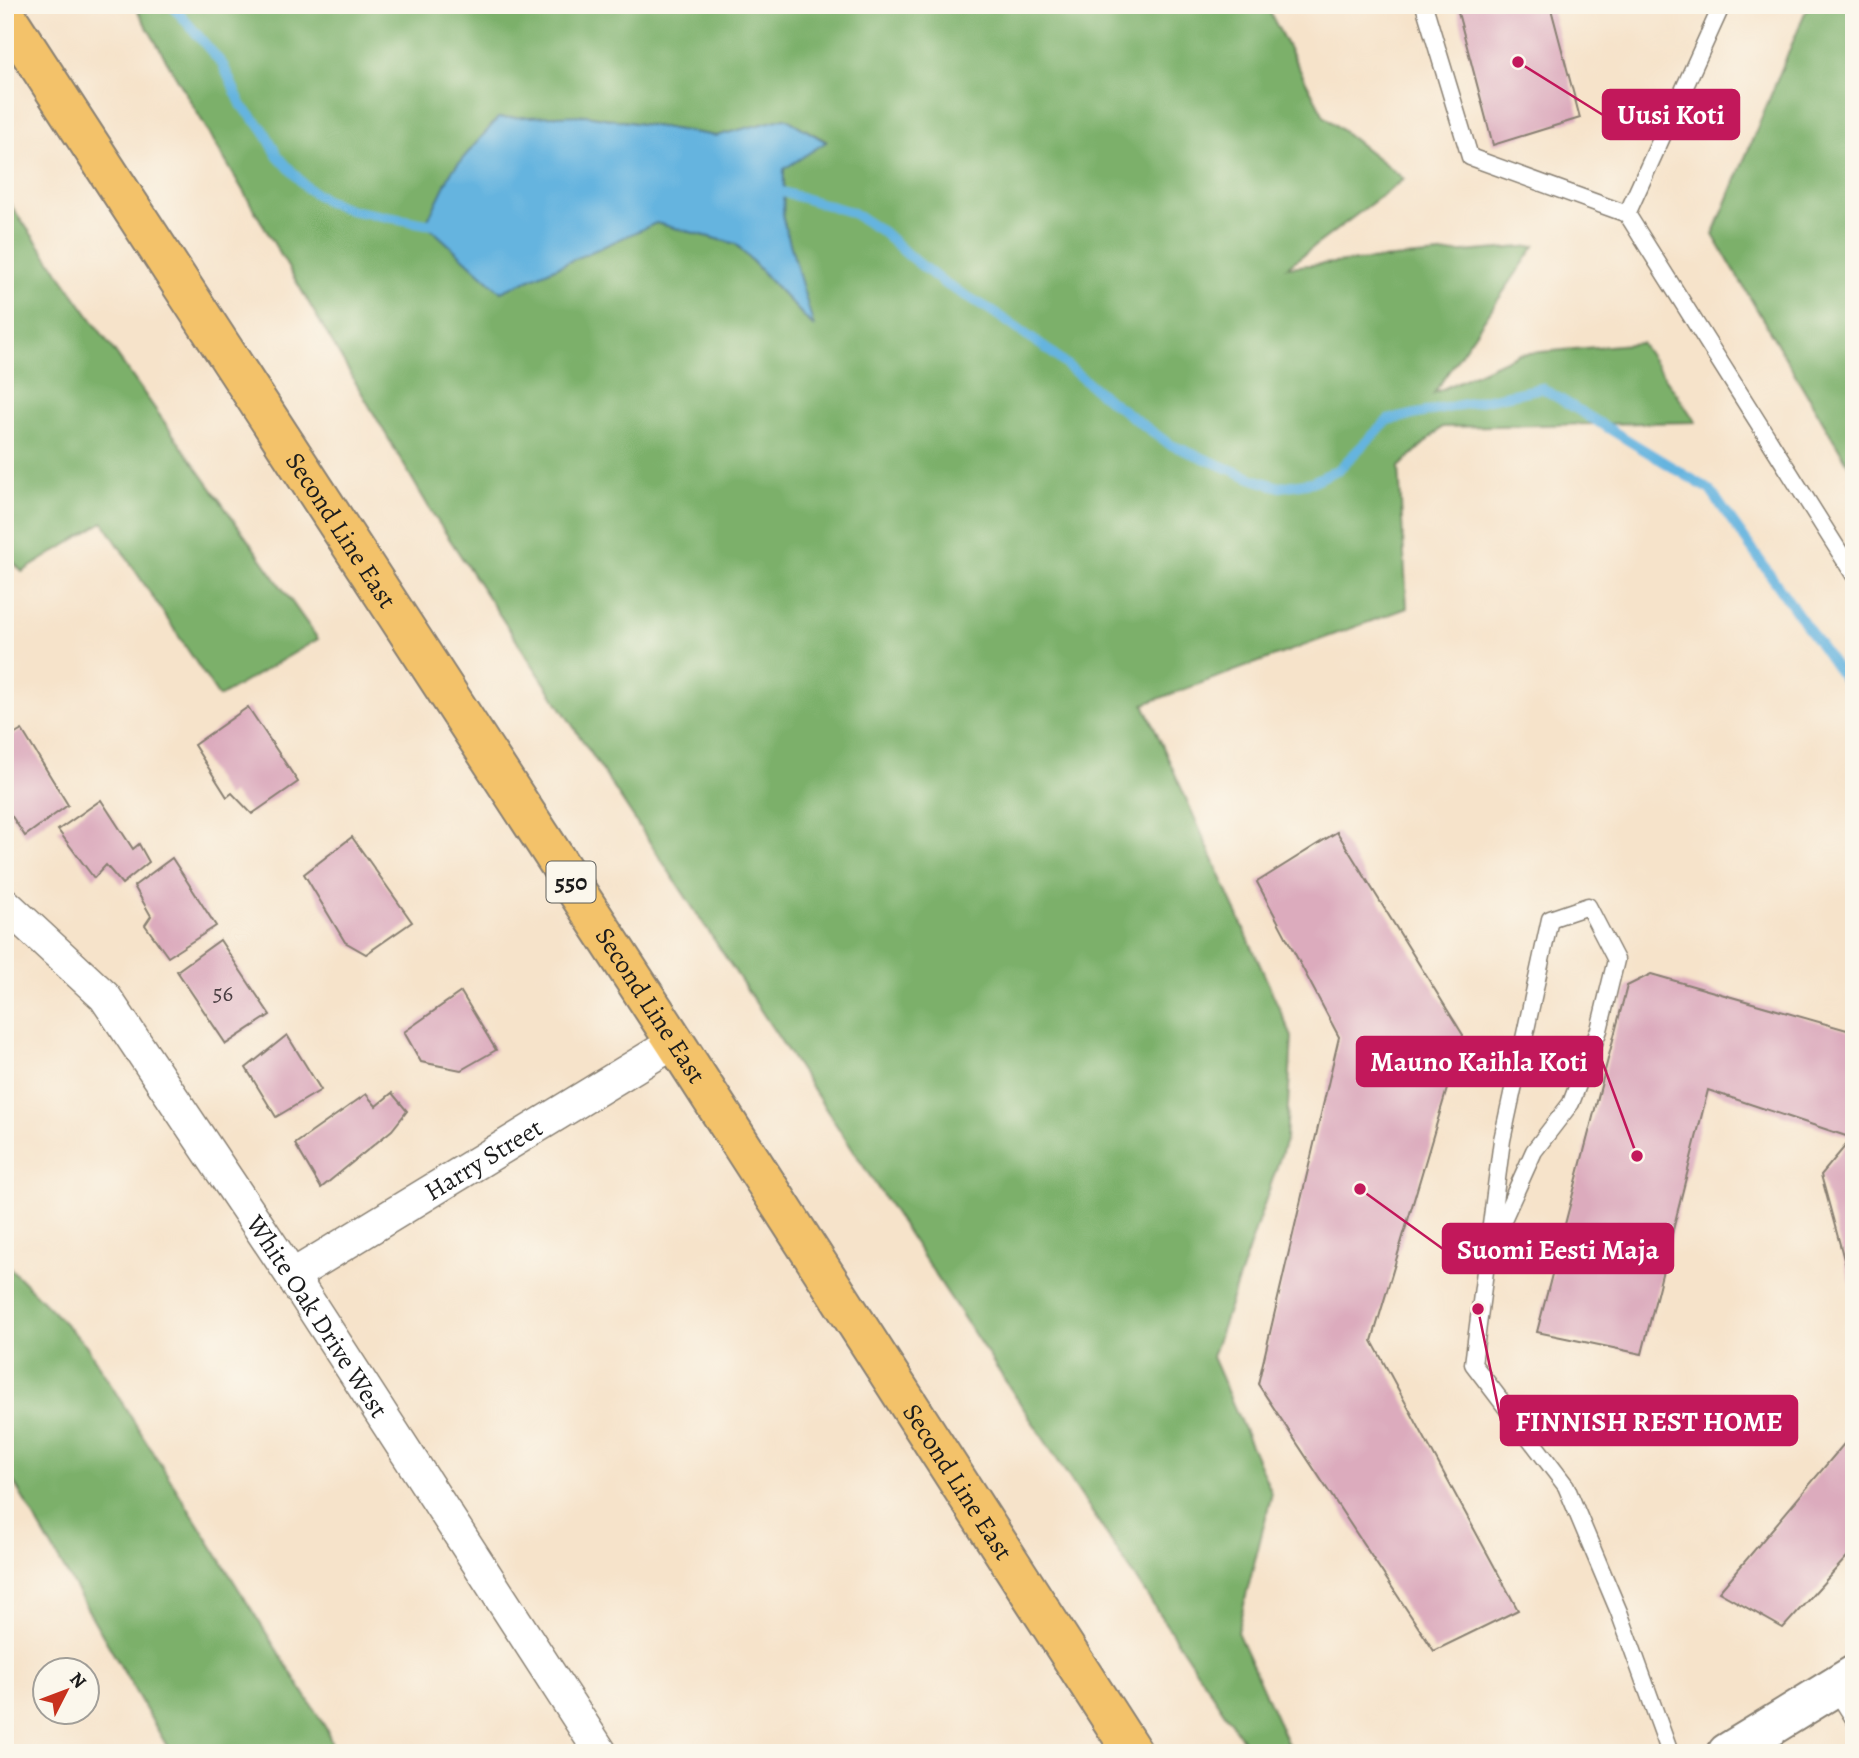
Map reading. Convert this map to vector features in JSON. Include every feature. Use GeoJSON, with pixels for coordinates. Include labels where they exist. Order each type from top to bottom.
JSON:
{"type":"FeatureCollection","features":[{"type":"Feature","properties":{"kind":"highway","name":"Second Line East"},"geometry":{"type":"LineString","coordinates":[[5,14],[675,1042],[1133,1753]]}},
{"type":"Feature","properties":{"kind":"street","name":"White Oak Drive West"},"geometry":{"type":"LineString","coordinates":[[5,904],[105,997],[292,1276],[601,1753]]}},
{"type":"Feature","properties":{"kind":"street","name":"Harry Street"},"geometry":{"type":"LineString","coordinates":[[292,1276],[675,1042]]}},
{"type":"Feature","properties":{"kind":"street"},"geometry":{"type":"LineString","coordinates":[[1727,1753],[1844,1681]]}},
{"type":"Feature","properties":{"kind":"lane"},"geometry":{"type":"LineString","coordinates":[[1424,5],[1470,157],[1627,214],[1854,575]]}},
{"type":"Feature","properties":{"kind":"lane"},"geometry":{"type":"LineString","coordinates":[[1627,214],[1722,5]]}},
{"type":"Feature","properties":{"kind":"lane"},"geometry":{"type":"LineString","coordinates":[[1487,1255],[1534,1151],[1571,1103],[1599,1030],[1615,960],[1588,906],[1550,919],[1502,1140],[1487,1255],[1473,1364],[1566,1486],[1619,1612],[1670,1753]]}},
{"type":"Feature","properties":{"kind":"lane"},"geometry":{"type":"LineString","coordinates":[[1844,1681],[1854,1719]]}},
{"type":"Feature","properties":{"kind":"green space"},"geometry":{"type":"Polygon","coordinates":[[[134,5],[1266,5],[1324,116],[1404,179],[1287,267],[1535,246],[1434,393],[1518,354],[1641,343],[1696,422],[1442,427],[1399,467],[1407,608],[1144,704],[1292,1037],[1286,1140],[1212,1357],[1272,1493],[1237,1632],[1292,1753],[1251,1753],[431,511],[134,5]],[[585,115],[656,223],[736,244],[813,326],[783,219],[784,168],[826,141],[785,118],[716,136],[585,115]]]}},
{"type":"Feature","properties":{"kind":"green space"},"geometry":{"type":"Polygon","coordinates":[[[1808,5],[1854,5],[1854,474],[1713,235],[1808,5]]]}},
{"type":"Feature","properties":{"kind":"green space"},"geometry":{"type":"Polygon","coordinates":[[[5,197],[318,639],[219,697],[103,522],[22,572],[5,553],[5,197]]]}},
{"type":"Feature","properties":{"kind":"green space"},"geometry":{"type":"Polygon","coordinates":[[[5,1263],[86,1345],[327,1730],[335,1753],[171,1753],[5,1467],[5,1263]]]}},
{"type":"Feature","properties":{"kind":"water"},"geometry":{"type":"Polygon","coordinates":[[[585,115],[716,136],[785,118],[826,142],[784,169],[783,219],[814,327],[736,244],[656,223],[501,292],[426,224],[451,172],[498,118],[585,115]]]}},
{"type":"Feature","properties":{"kind":"building"},"geometry":{"type":"Polygon","coordinates":[[[1456,5],[1550,5],[1580,118],[1493,145],[1456,5]]]}},
{"type":"Feature","properties":{"kind":"building"},"geometry":{"type":"Polygon","coordinates":[[[248,707],[298,782],[252,814],[232,793],[227,797],[194,745],[248,707]]]}},
{"type":"Feature","properties":{"kind":"building"},"geometry":{"type":"Polygon","coordinates":[[[22,730],[68,805],[25,836],[5,806],[5,740],[22,730]]]}},
{"type":"Feature","properties":{"kind":"building"},"geometry":{"type":"Polygon","coordinates":[[[101,800],[133,849],[139,844],[149,862],[122,884],[106,865],[94,878],[58,830],[101,800]]]}},
{"type":"Feature","properties":{"kind":"building"},"geometry":{"type":"Polygon","coordinates":[[[1337,832],[1463,1035],[1372,1341],[1518,1610],[1434,1651],[1258,1384],[1339,1037],[1257,882],[1337,832]]]}},
{"type":"Feature","properties":{"kind":"building"},"geometry":{"type":"Polygon","coordinates":[[[352,837],[412,922],[366,954],[345,942],[304,874],[352,837]]]}},
{"type":"Feature","properties":{"kind":"building"},"geometry":{"type":"Polygon","coordinates":[[[172,858],[216,926],[168,957],[145,925],[151,916],[134,886],[172,858]]]}},
{"type":"Feature","properties":{"kind":"building"},"geometry":{"type":"Polygon","coordinates":[[[220,940],[270,1015],[226,1044],[177,971],[220,940]]]}},
{"type":"Feature","properties":{"kind":"building"},"geometry":{"type":"Polygon","coordinates":[[[1651,974],[1854,1032],[1854,1296],[1821,1175],[1852,1138],[1708,1090],[1642,1354],[1537,1332],[1627,986],[1651,974]]]}},
{"type":"Feature","properties":{"kind":"building"},"geometry":{"type":"Polygon","coordinates":[[[461,992],[496,1050],[461,1070],[421,1062],[404,1032],[461,992]]]}},
{"type":"Feature","properties":{"kind":"building"},"geometry":{"type":"Polygon","coordinates":[[[287,1035],[321,1090],[276,1117],[246,1068],[287,1035]]]}},
{"type":"Feature","properties":{"kind":"building"},"geometry":{"type":"Polygon","coordinates":[[[392,1093],[407,1111],[392,1130],[321,1188],[295,1144],[366,1094],[376,1106],[392,1093]]]}},
{"type":"Feature","properties":{"kind":"building"},"geometry":{"type":"Polygon","coordinates":[[[1854,1432],[1854,1549],[1783,1628],[1719,1592],[1854,1432]]]}},
{"type":"Feature","properties":{"kind":"waterway"},"geometry":{"type":"LineString","coordinates":[[172,5],[223,65],[242,106],[263,129],[278,156],[307,188],[325,200],[350,210],[426,224],[441,224]]}},
{"type":"Feature","properties":{"kind":"waterway"},"geometry":{"type":"LineString","coordinates":[[772,189],[851,212],[883,232],[945,284],[989,309],[1051,352],[1101,394],[1169,444],[1256,480],[1280,487],[1312,482],[1339,469],[1388,420],[1542,388],[1710,490],[1854,693]]}},
{"type":"Feature","properties":{"kind":"place","name":"Uusi Koti"},"geometry":{"type":"Point","coordinates":[1518,62]}},
{"type":"Feature","properties":{"kind":"place","name":"Mauno Kaihla Koti"},"geometry":{"type":"Point","coordinates":[1637,1156]}},
{"type":"Feature","properties":{"kind":"place","name":"Suomi Eesti Maja"},"geometry":{"type":"Point","coordinates":[1360,1189]}},
{"type":"Feature","properties":{"kind":"place","name":"FINNISH REST HOME"},"geometry":{"type":"Point","coordinates":[1478,1309]}}]}
